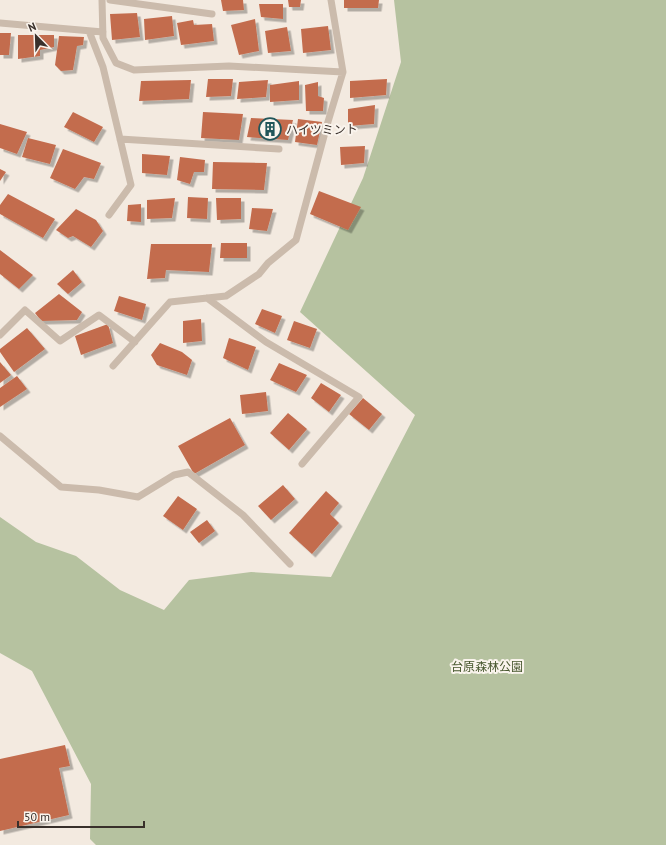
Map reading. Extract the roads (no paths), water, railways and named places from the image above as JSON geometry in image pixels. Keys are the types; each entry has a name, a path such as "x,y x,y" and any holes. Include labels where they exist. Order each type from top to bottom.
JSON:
{"lane":[{"path":"102,0 103,38 116,63 134,70 229,66 343,72"},
{"path":"110,0 212,14"},
{"path":"114,366 170,302 226,296 258,274 268,263 296,240 343,72 331,0"},
{"path":"0,23 103,32"},
{"path":"89,31 103,67 131,185 109,215"},
{"path":"120,139 279,149"},
{"path":"207,298 266,342 358,397 302,464"},
{"path":"0,335 25,310 60,341 99,315 135,342"},
{"path":"0,436 61,487 99,490 138,497 174,475 188,472 243,515 290,564"}],"place":[{"name":"ハイツミント","path":"270,129"}],"park label":[{"name":"台原森林公園","path":"487,666"}]}
